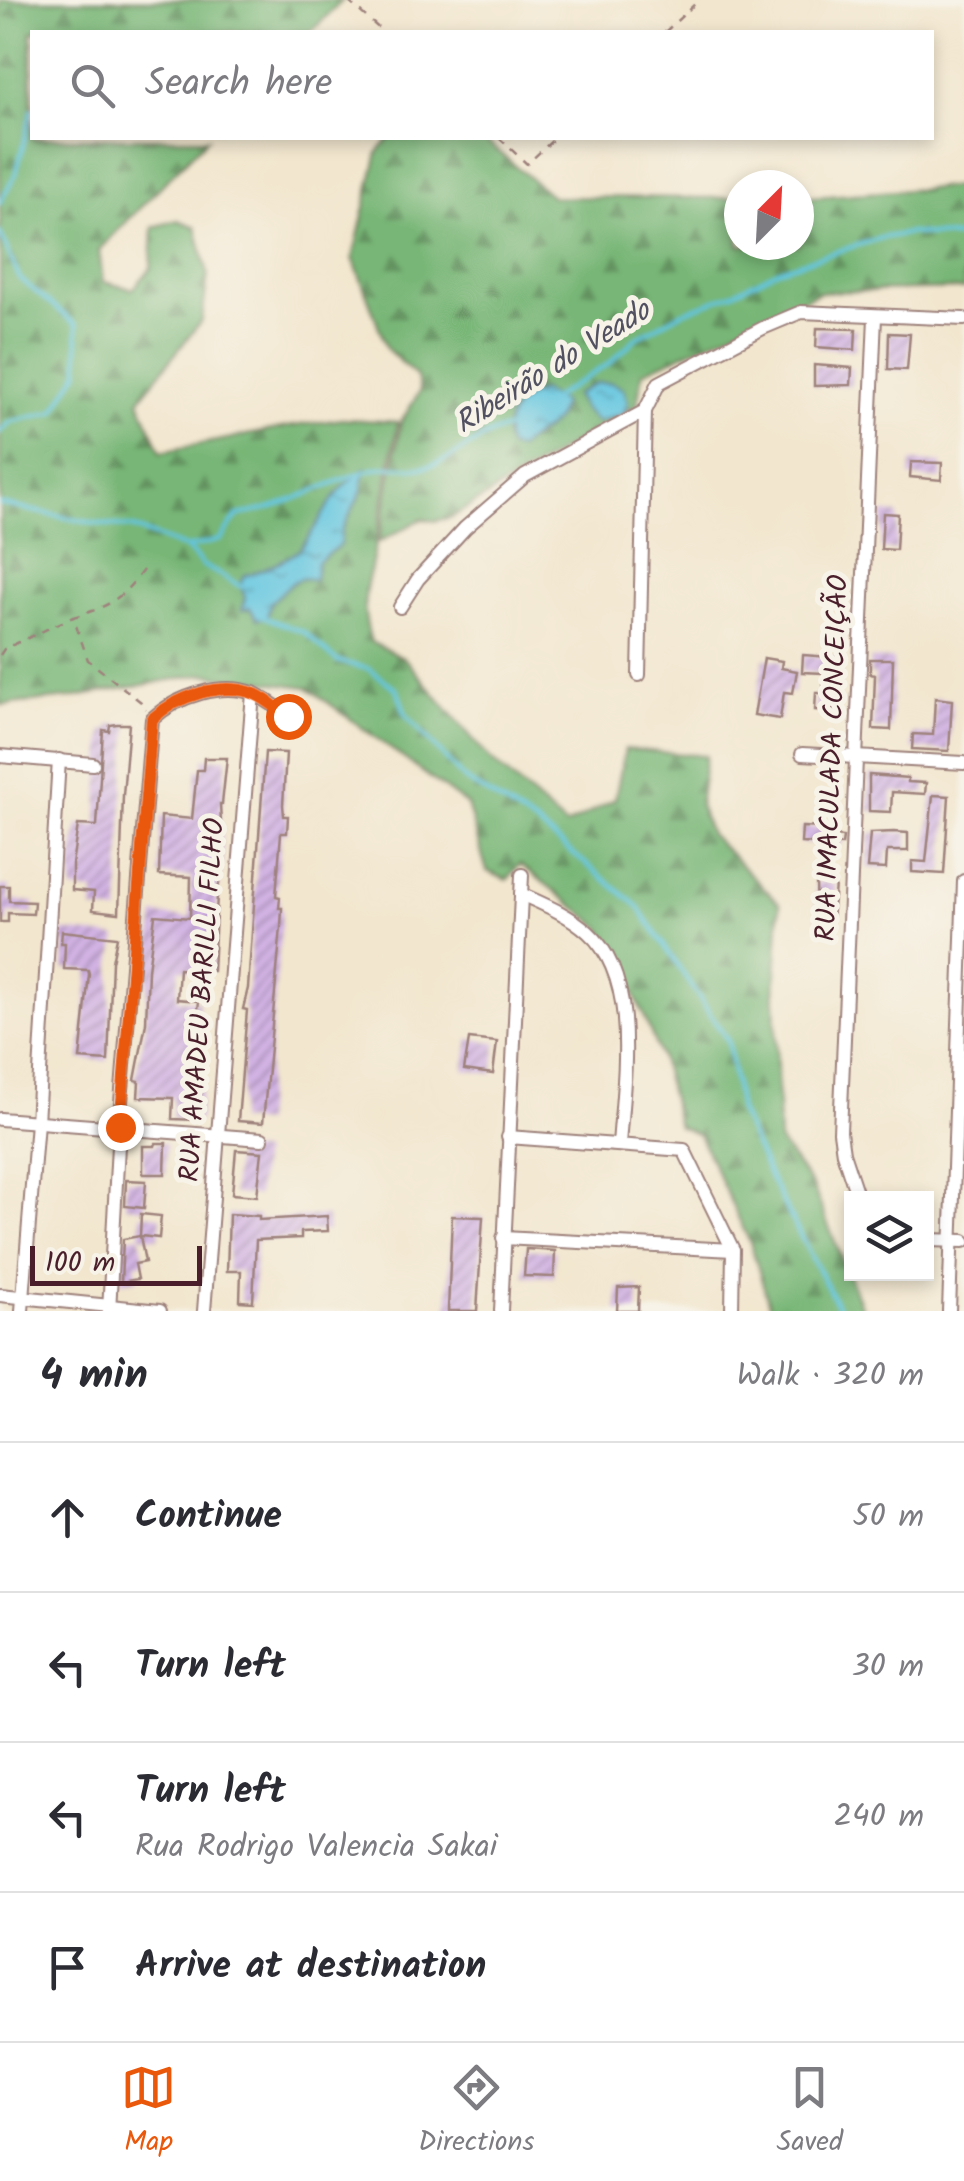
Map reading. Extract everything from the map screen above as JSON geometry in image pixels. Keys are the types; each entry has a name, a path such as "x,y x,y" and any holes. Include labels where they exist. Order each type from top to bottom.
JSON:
{"street":[{"path":"639,675 646,411 651,394 660,383 762,328 801,312 964,319"},
{"name":"RUA IMACULADA CONCEIÇÃO","path":"855,1191 842,1154 840,1132 875,316"},
{"path":"400,607 418,579 465,528 524,476 646,411"},
{"path":"109,1309 152,719 202,690 253,693 288,716"},
{"name":"RUA AMADEU BARILLI FILHO","path":"204,1311 253,693"},
{"path":"802,754 964,763"},
{"path":"0,756 92,764"},
{"path":"22,1304 59,760"},
{"path":"501,1311 522,876"},
{"path":"948,1311 958,1241 964,881"},
{"path":"522,894 565,914 592,934 614,976 626,1024 619,1146"},
{"path":"0,1119 262,1138"},
{"path":"508,1138 684,1150 733,1250 732,1311"},
{"path":"503,1238 733,1250"},
{"path":"0,1295 22,1304 160,1311"}],"path":[{"path":"667,30 700,0"},
{"path":"348,1 381,30"},
{"path":"501,140 528,164 553,140"},
{"path":"0,655 73,617 106,608 144,570"},
{"path":"73,617 88,660 141,702 152,719"}],"green space":[{"path":"0,0 343,0 313,30 30,30 30,140 206,140 99,250 103,282 133,289 151,268 153,227 178,220 196,227 208,274 202,320 139,400 161,452 342,419 398,422 366,588 365,614 371,642 405,659 490,759 566,826 615,799 625,749 706,756 699,805 710,834 780,904 775,997 779,1141 813,1187 844,1264 844,1281 851,1281 863,1311 771,1311 751,1245 699,1135 678,1126 661,1059 601,927 520,864 507,880 487,871 467,805 307,687 204,674 70,698 0,705"},
{"path":"388,140 484,140 553,197 724,198 724,260 814,260 814,197 964,186 964,289 820,292 643,372 637,405 452,517 422,519 379,542 401,422 420,391 417,377 387,349 353,258 378,152"}],"water":[{"path":"596,383 612,383 624,389 628,402 624,414 597,422 584,410 575,395"},
{"path":"542,391 562,402 557,418 519,449 509,448 506,430 512,413 525,399"},
{"path":"366,468 361,493 342,530 340,545 317,562 315,580 307,578 290,584 271,602 267,617 257,619 250,608 242,610 243,576 297,552 336,495"}],"building":[{"path":"817,328 856,329 855,350 816,347"},
{"path":"889,333 910,334 907,370 888,369"},
{"path":"814,365 852,368 851,385 814,386"},
{"path":"911,462 942,463 941,480 910,477"},
{"path":"883,513 898,514 896,550 881,549"},
{"path":"803,655 843,658 840,692 833,691 832,711 815,710 816,693 823,693 824,673 802,672"},
{"path":"764,658 782,661 781,668 797,671 793,693 784,692 780,719 754,715"},
{"path":"870,659 893,659 891,730 873,729 875,675 870,674"},
{"path":"935,698 952,700 949,751 912,749 913,734 933,735"},
{"path":"129,724 119,913 93,910 94,892 72,890 78,825 97,826 103,730 109,731 110,725"},
{"path":"265,752 286,753 283,805 284,816 288,816 287,833 281,833 276,896 280,897 282,908 281,927 263,1123 238,1121 247,1010 243,1009 248,988"},
{"path":"204,758 227,758 220,804 223,863 217,895 213,971 179,969 177,999 199,1001 196,1029 206,1030 199,1120 172,1119 173,1098 138,1097 139,1081 135,1080 146,1023 155,915 190,918 191,877 159,875 161,816 192,819 197,770 203,770"},
{"path":"869,775 926,783 925,794 892,792 891,812 869,811"},
{"path":"933,795 949,796 944,874 912,872 912,861 926,862"},
{"path":"802,827 824,828 824,835 843,837 842,845 801,843"},
{"path":"870,833 908,833 908,851 887,851 886,869 867,868"},
{"path":"816,882 835,884 832,921 817,920"},
{"path":"0,886 9,886 9,901 34,902 33,914 8,913 8,922 0,922"},
{"path":"62,931 117,937 112,962 108,1061 80,1059 89,974 88,970 64,969"},
{"path":"469,1039 497,1042 493,1074 464,1070"},
{"path":"166,1143 165,1174 143,1174 143,1146"},
{"path":"236,1150 262,1152 257,1196 232,1194"},
{"path":"126,1180 146,1181 144,1208 125,1206"},
{"path":"141,1214 161,1216 159,1238 140,1236"},
{"path":"229,1214 259,1216 259,1220 327,1216 328,1231 301,1232 301,1238 256,1240 253,1302 240,1301 241,1271 227,1271"},
{"path":"452,1216 483,1217 477,1311 448,1311"},
{"path":"140,1236 145,1262 135,1264 138,1279 121,1282 123,1239"},
{"path":"526,1249 555,1251 554,1277 524,1276"},
{"path":"639,1287 638,1311 617,1311 618,1288"}],"waterway":[{"path":"0,202 16,174 30,118"},
{"path":"0,233 20,279 77,325 79,371 54,412 10,422 0,432"},
{"name":"Ribeirão do Veado","path":"550,400 610,363 636,338 681,313 780,269 910,233 964,238"},
{"name":"Ribeirão do Veado","path":"0,504 132,528 187,548 220,540 238,515 275,506 379,468 437,464 489,435 510,428"},
{"path":"187,548 202,565 242,587"},
{"path":"261,616 304,632 337,661 369,669 397,689 406,715 464,779 539,826 638,906 728,1041 739,1111 840,1311"}],"route":[{"path":"120,1127 152,719 202,690 253,693 288,716"}]}
